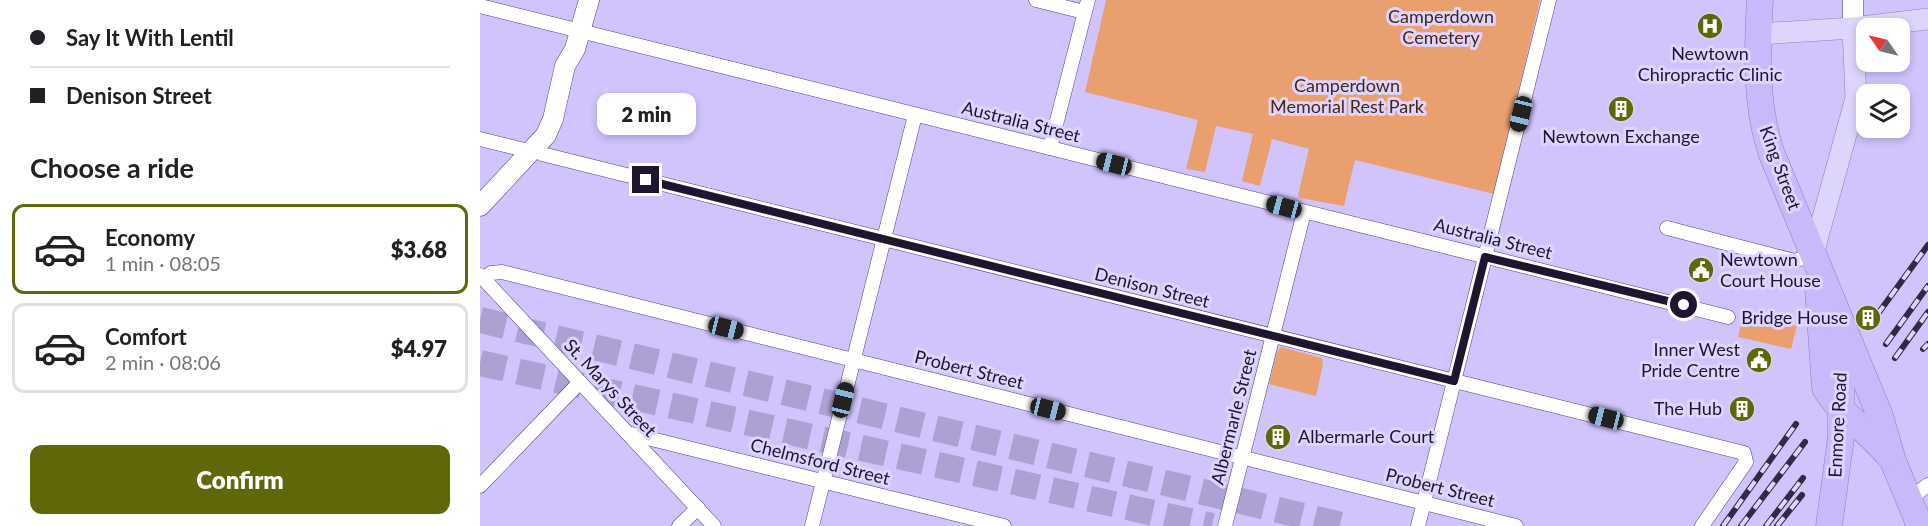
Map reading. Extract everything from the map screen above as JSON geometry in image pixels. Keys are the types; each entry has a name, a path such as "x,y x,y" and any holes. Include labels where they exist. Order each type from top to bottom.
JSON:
{"highway":[{"name":"King Street","path":"1760,0 1759,99 1762,125 1814,258 1882,420 1893,461"},
{"name":"King Street","path":"1814,258 1823,380 1828,393 1875,439 1919,492 1920,526"},
{"name":"Enmore Road","path":"1829,526 1842,408 1841,324"},
{"name":"Enmore Road","path":"1815,526 1824,425 1823,380"}],"main road":[{"path":"480,219 537,153 546,135 553,119 565,66 578,40 589,0"},
{"path":"1814,258 1856,98 1853,0"},
{"path":"1910,22 1928,19"},
{"path":"1758,34 1856,28"},
{"path":"480,206 537,153"}],"street":[{"path":"1036,0 1086,6 1050,148"},
{"path":"1418,526 1549,0"},
{"name":"Australia Street","path":"480,6 578,40 915,115 1728,316"},
{"path":"812,526 915,115"},
{"name":"Denison Street","path":"480,138 1744,453 1746,462 1702,526"},
{"name":"Albermarle Street","path":"1225,526 1304,213"},
{"path":"1667,228 1795,261 1814,258"},
{"name":"Probert Street","path":"482,277 502,272 1516,526"},
{"name":"St. Marys Street","path":"482,277 714,526"},
{"path":"480,486 580,382"},
{"name":"Chelmsford Street","path":"627,433 1004,526"},
{"path":"679,526 698,508"}],"green space":[{"name":"Camperdown Memorial Rest Park","path":"1106,0 1540,0 1494,194 1355,160 1344,206 1300,198 1298,195 1309,149 1272,139 1260,186 1242,181 1253,134 1216,126 1205,172 1186,169 1198,120 1085,92"},
{"path":"1743,314 1797,326 1791,349 1738,337"},
{"path":"1281,347 1322,358 1323,364 1316,396 1269,384 1277,352"}],"tunnel":[{"path":"480,320 1346,526"},
{"path":"480,363 1212,526"}],"railway":[{"path":"1877,315 1928,245"},
{"path":"1886,344 1928,286"},
{"path":"1895,358 1928,312"},
{"path":"1923,349 1928,344"},
{"path":"1723,526 1796,424"},
{"path":"1741,526 1805,442"},
{"path":"1766,526 1803,478"},
{"path":"1777,526 1802,495"}],"place":[{"name":"Newtown Chiropractic Clinic","path":"1710,26"},
{"name":"Newtown Exchange","path":"1621,109"},
{"name":"Newtown Court House","path":"1701,270"},
{"name":"Bridge House","path":"1868,318"},
{"name":"Inner West Pride Centre","path":"1759,360"},
{"name":"The Hub","path":"1742,409"},
{"name":"Albermarle Court","path":"1278,437"}],"route":[{"path":"646,180 1454,381 1485,257 1684,305"}],"park label":[{"name":"Camperdown Cemetery","path":"1441,27"}]}
